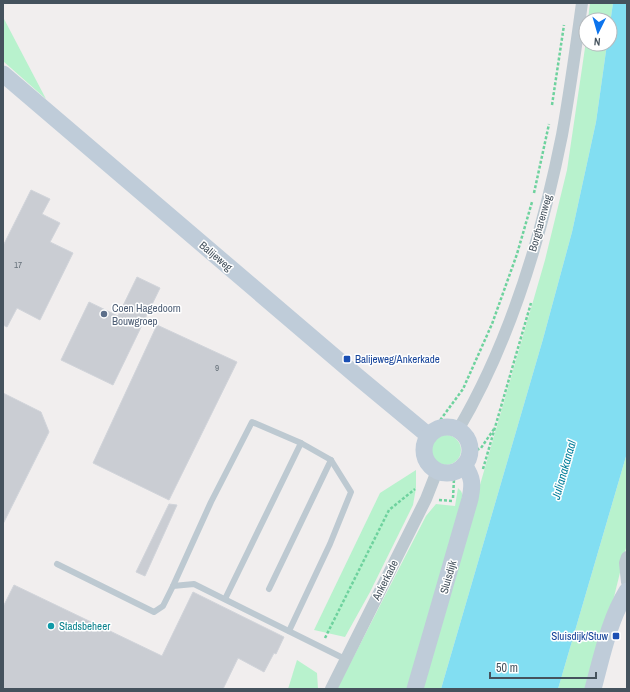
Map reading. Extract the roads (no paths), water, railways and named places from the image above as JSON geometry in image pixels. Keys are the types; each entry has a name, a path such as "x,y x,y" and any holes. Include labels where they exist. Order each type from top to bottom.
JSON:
{"street":[{"name":"Borgharenweg","path":"458,430 478,395 500,344 525,276 543,220 562,134 582,3"},
{"name":"Balijeweg","path":"3,74 363,381 433,433"},
{"path":"450,428 458,430 468,441 467,459 454,472 448,473 437,471 430,466 424,456 424,444 433,433 450,428"},
{"name":"Sluisdijk","path":"415,689 470,499 472,478 467,459"},
{"name":"Ankerkade","path":"331,689 426,499 437,471"},
{"path":"627,557 625,563 627,582"},
{"path":"592,689 613,618 627,590"}],"lane":[{"path":"57,564 154,612 163,606 211,502 252,422 302,443 331,460 351,492 330,544 289,631"},
{"path":"225,599 302,443"},
{"path":"268,589 331,460"},
{"path":"173,586 194,584 345,659"}],"water":[{"name":"Julianakanaal","path":"613,3 627,3 627,453 558,689 441,689 543,339 572,232 596,122 606,52 618,52 618,12 612,12"}],"place":[{"name":"Coen Hagedoorn Bouwgroep","path":"104,314"},
{"name":"Balijeweg/Ankerkade","path":"347,359"},
{"name":"Stadsbeheer","path":"51,626"},
{"name":"Sluisdijk/Stuw","path":"616,636"}]}
